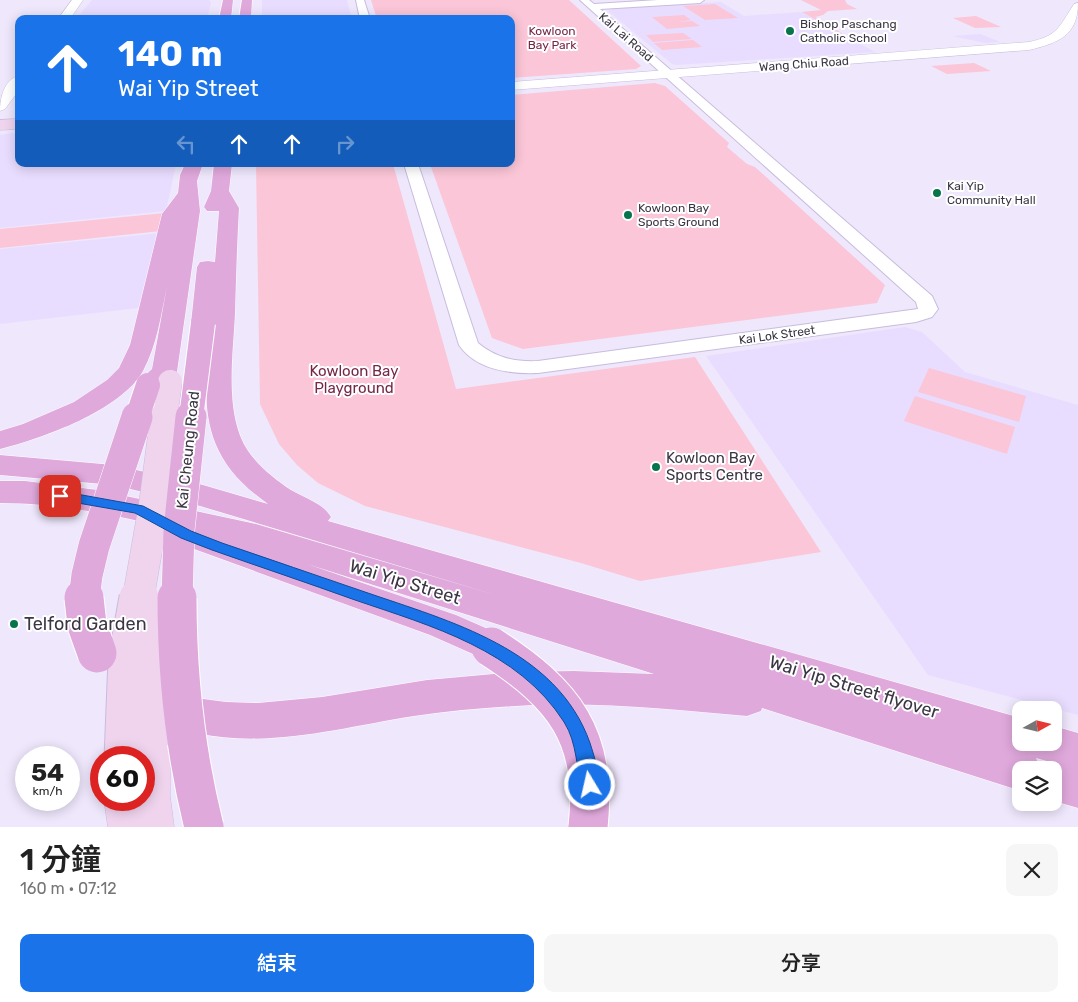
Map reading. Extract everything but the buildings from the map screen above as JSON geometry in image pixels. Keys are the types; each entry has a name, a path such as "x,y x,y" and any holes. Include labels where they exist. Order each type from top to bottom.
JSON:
{"main road":[{"path":"225,15 226,0"},
{"path":"245,15 247,0"},
{"path":"0,125 15,124"},
{"name":"Kai Cheung Road","path":"124,746 128,659 154,508 170,382 164,372 190,212 186,195 192,167"},
{"name":"Kai Cheung Road","path":"152,827 149,796 150,737 160,647 178,552 196,366 203,323 212,210 220,191 223,167"},
{"path":"220,191 229,208 220,404 223,427 232,450 247,471 268,490 330,526 378,546"},
{"path":"0,440 33,430 84,408 116,386 130,371 142,345 172,214 186,195"},
{"path":"164,372 148,385 94,546 84,594 84,616 88,634 97,653 129,687 149,700 178,712 199,716 246,720 317,715 456,694 558,687 646,690 804,704"},
{"name":"Wai Yip Street","path":"0,466 114,475 203,496 688,638"},
{"name":"Wai Yip Street","path":"0,492 60,496 138,509 256,536 804,704"},
{"path":"138,509 186,534 419,616 466,635 511,658 536,678 558,701 578,734 590,774 591,795 588,827"},
{"path":"178,552 179,646 183,721 196,799 204,827"},
{"name":"Wai Yip Street flyover","path":"688,638 1012,741"},
{"name":"Wai Yip Street flyover","path":"804,704 1012,743"},
{"name":"Wai Yip Street flyover","path":"1062,750 1078,752"},
{"path":"1062,783 1078,788"},
{"path":"128,811 130,827"}],"street":[{"path":"67,15 78,0"},
{"path":"360,0 364,15"},
{"path":"588,3 700,0"},
{"name":"Kai Lai Road","path":"588,3 669,74"},
{"name":"Wang Chiu Road","path":"515,86 1029,46 1050,42 1060,36 1078,6"},
{"name":"Kai Lok Street","path":"412,167 469,345 482,357 501,365 526,368 538,367 916,316 925,313 928,309 925,300 669,74"},
{"path":"0,84 15,82"},
{"path":"0,106 15,85"}],"shaded area":[{"path":"92,0 209,0 211,3 208,15 79,15"},
{"path":"262,0 347,0 351,15 262,15"},
{"path":"721,2 744,16 802,12 875,52 676,65 672,64 608,11 615,8"},
{"path":"980,34 1000,42 985,43 952,36"},
{"path":"15,133 15,167 175,167 166,211 0,228 0,135"},
{"path":"161,233 153,268 138,308 0,324 0,249"},
{"path":"905,327 922,332 965,372 1078,405 1078,715 1062,711 1062,701 1026,701 928,675 706,356"}],"green space":[{"name":"Kowloon Bay Park","path":"371,0 569,0 641,66 636,69 515,78 515,15 376,15"},
{"path":"801,0 845,0 847,4 857,9 828,11 823,15 815,17 832,24 831,26 847,37 802,12 821,10"},
{"path":"715,4 738,18 705,20 683,6"},
{"path":"684,15 691,20 677,22 692,21 700,26 667,29 652,17"},
{"path":"976,16 1001,27 975,28 953,18"},
{"path":"683,33 692,39 653,42 646,35"},
{"path":"693,40 702,47 662,50 654,43"},
{"path":"974,63 991,71 947,74 931,66"},
{"name":"Kowloon Bay Sports Ground","path":"655,83 665,86 729,143 727,147 747,164 755,167 885,285 877,303 523,349 492,338 431,167 515,167 515,95"},
{"name":"Kowloon Bay Playground","path":"256,167 394,167 456,389 695,357 821,552 640,581 581,563 365,506 318,483 297,465 279,444 260,404"},
{"path":"165,213 161,231 0,248 0,229"},
{"path":"929,368 1026,396 1019,422 918,392"},
{"path":"915,396 1015,427 1007,454 904,421"}],"place":[{"name":"Bishop Paschang Catholic School","path":"790,31"},
{"name":"Kai Yip Community Hall","path":"937,193"},
{"name":"Kowloon Bay Sports Ground","path":"628,215"},
{"name":"Kowloon Bay Sports Centre","path":"656,467"},
{"name":"Telford Garden","path":"14,624"}],"route":[{"path":"60,496 138,509 186,534 419,616 491,647 511,658 529,672 558,701 569,716 585,754 590,774 590,785"}]}
